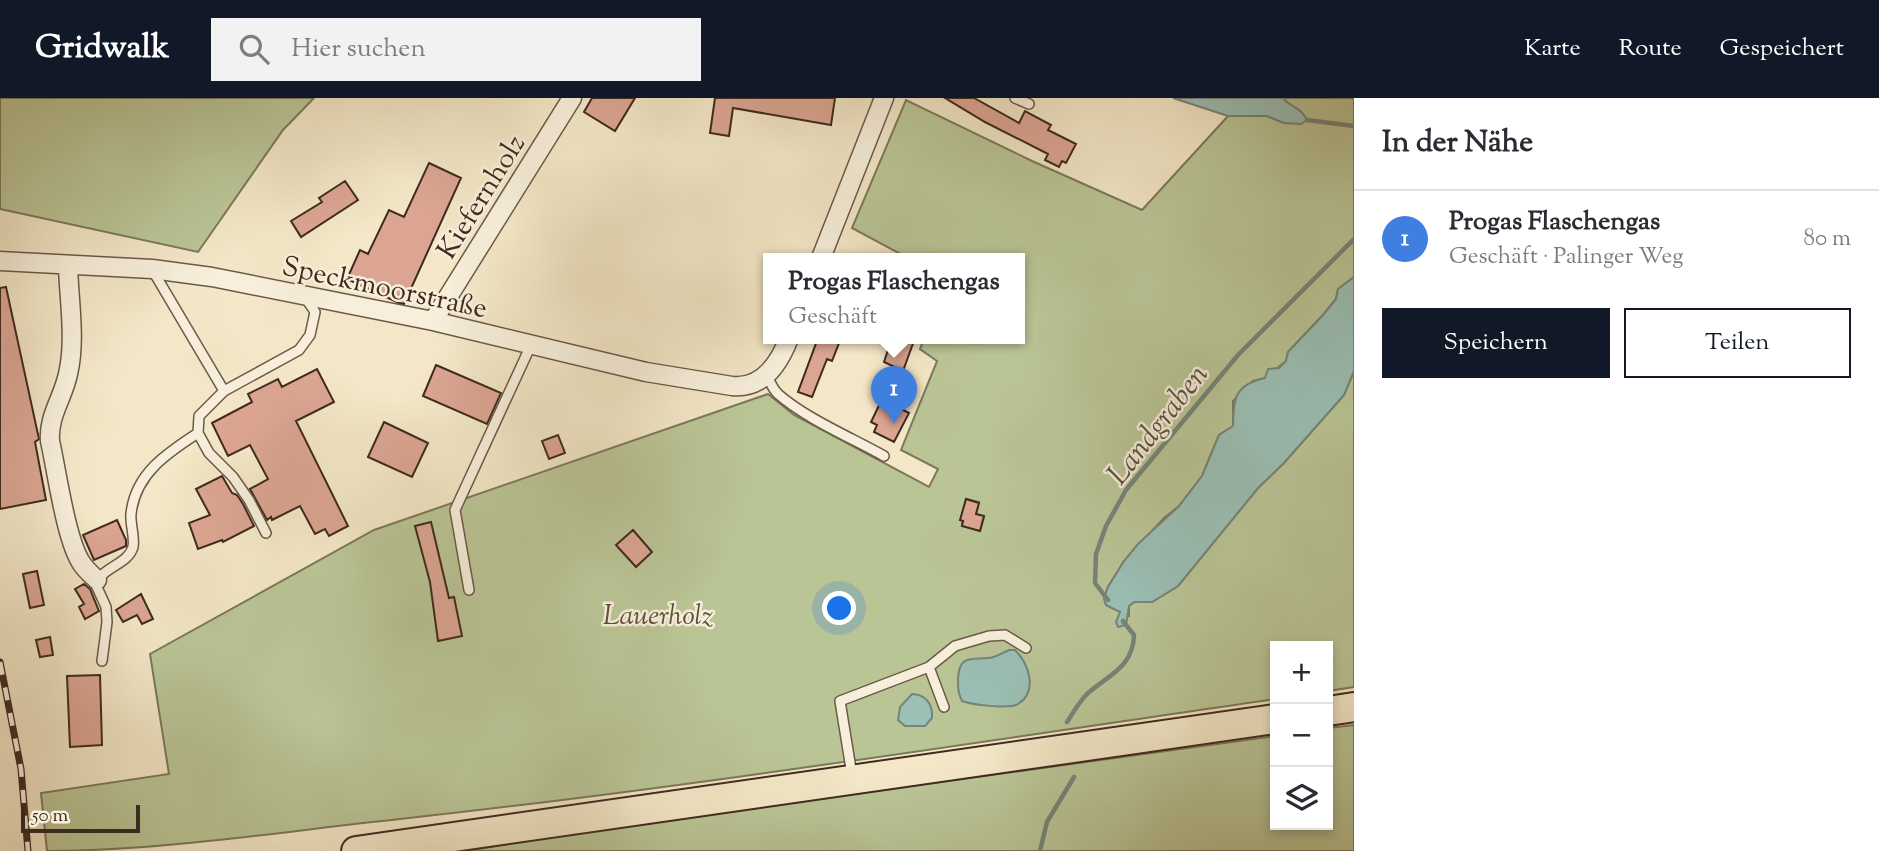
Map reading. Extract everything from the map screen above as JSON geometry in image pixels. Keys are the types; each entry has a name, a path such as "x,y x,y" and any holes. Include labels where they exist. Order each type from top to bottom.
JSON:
{"main road":[{"path":"1333,710 1354,707"},
{"path":"356,851 1270,720"}],"street":[{"name":"Kiefernholz","path":"433,321 572,98"},
{"path":"823,253 884,98"},
{"name":"Speckmoorstraße","path":"0,261 152,269 212,277 433,321 698,382 742,387 761,379"},
{"path":"68,266 71,354 68,375 49,429 50,441 68,527 77,555 82,566 97,580"},
{"path":"761,379 783,353 787,344"}],"lane":[{"path":"1015,98 1029,104"},
{"path":"152,269 224,391"},
{"path":"266,533 233,477 209,453 198,433 199,416 224,391 299,350 310,335 315,312 304,295"},
{"path":"469,590 455,510 531,345"},
{"path":"761,379 799,409 884,456"},
{"path":"102,661 107,622 106,607 96,585 97,580 127,556 132,547 131,513 143,479 156,462 198,433"},
{"path":"853,780 840,701 929,667 955,646 989,636 1005,635 1026,648"},
{"path":"929,667 944,706"}],"green space":[{"path":"0,98 314,98 283,130 198,252 0,209"},
{"name":"Lauerholz","path":"1283,98 1354,98 1354,277 1338,289 1336,299 1288,352 1286,361 1265,378 1253,381 1233,401 1233,426 1219,435 1202,476 1179,506 1164,518 1124,561 1104,598 1106,605 1129,616 1129,606 1134,602 1152,602 1178,586 1258,488 1344,395 1354,371 1354,687 1333,690 1333,641 1270,641 1270,700 619,793 224,840 134,848 47,851 41,793 169,774 150,654 374,530 768,394 794,415 929,487 938,469 901,450 937,361 920,349 922,344 1025,344 1025,253 899,253 852,228 906,100 1142,210 1228,116 1267,116 1284,123 1287,103","holes":["966,499 979,502 976,514 984,517 980,531 962,525"]},
{"path":"1354,725 1354,851 466,851 606,828 1270,737 1270,830 1333,830 1333,727"}],"water":[{"path":"1173,98 1283,98 1302,112 1307,120 1301,124 1284,123 1267,116 1228,116"},
{"path":"1354,277 1354,371 1344,395 1258,488 1178,586 1152,602 1134,602 1129,606 1126,625 1118,627 1116,622 1120,612 1106,605 1104,598 1124,561 1138,544 1179,506 1202,476 1219,435 1233,426 1235,400 1242,389 1265,378 1268,369 1279,368 1286,361 1288,352 1336,299 1338,289"},
{"path":"1015,650 1027,669 1030,685 1024,698 1018,704 1007,706 962,701 958,679 963,662 993,657"},
{"path":"912,694 925,698 930,705 932,718 925,726 905,726 898,720 900,707"}],"building":[{"path":"592,98 635,98 615,131 584,112"},
{"path":"715,98 835,98 831,125 733,108 729,136 710,133"},
{"path":"945,98 974,98 1019,123 1025,111 1051,125 1048,130 1076,144 1066,163 1062,161 1059,167 1045,160 1048,154"},
{"path":"429,163 461,178 404,304 347,279 360,250 368,254 389,210 404,217"},
{"path":"345,181 358,200 301,237 291,221 322,202 319,198"},
{"path":"6,287 39,439 35,442 46,500 0,509 0,288"},
{"path":"816,344 839,344 832,361 827,359 812,397 798,392"},
{"path":"890,344 913,344 903,371 884,362"},
{"path":"436,365 501,393 487,424 423,396"},
{"path":"317,369 334,402 296,421 348,526 329,536 325,529 315,534 300,506 267,520 250,489 268,479 250,445 228,456 212,423 252,402 248,394 278,379 282,387"},
{"path":"882,399 909,413 894,442 874,432 877,425 871,422"},
{"path":"384,422 428,443 412,477 368,457"},
{"path":"558,435 565,453 549,459 542,441"},
{"path":"222,476 232,493 237,495 243,504 254,526 223,542 222,540 198,549 189,523 210,515 196,489"},
{"path":"966,499 979,503 976,514 984,516 980,531 962,526 963,521 960,520"},
{"path":"117,520 126,546 94,560 83,535"},
{"path":"431,522 449,598 454,597 462,636 438,641 430,582 415,526"},
{"path":"633,530 652,552 636,567 616,545"},
{"path":"37,571 44,605 30,608 23,574"},
{"path":"84,584 90,589 99,611 85,619 79,607 84,604 75,589"},
{"path":"141,594 153,619 142,624 137,615 123,622 116,610"},
{"path":"50,637 53,655 40,657 36,640"},
{"path":"100,675 102,745 70,747 67,676"}],"waterway":[{"path":"1307,120 1354,126"},
{"name":"Landgraben","path":"1108,600 1095,583 1096,554 1106,526 1126,490 1238,355 1354,239"},
{"name":"Landgraben","path":"1067,722 1087,694 1118,670 1129,655 1134,635 1123,621"},
{"name":"Landgraben","path":"1040,851 1047,822 1074,777"}],"railway":[{"path":"0,662 21,769 28,851"}],"place":[{"name":"Progas Flaschengas","path":"894,424"}]}
